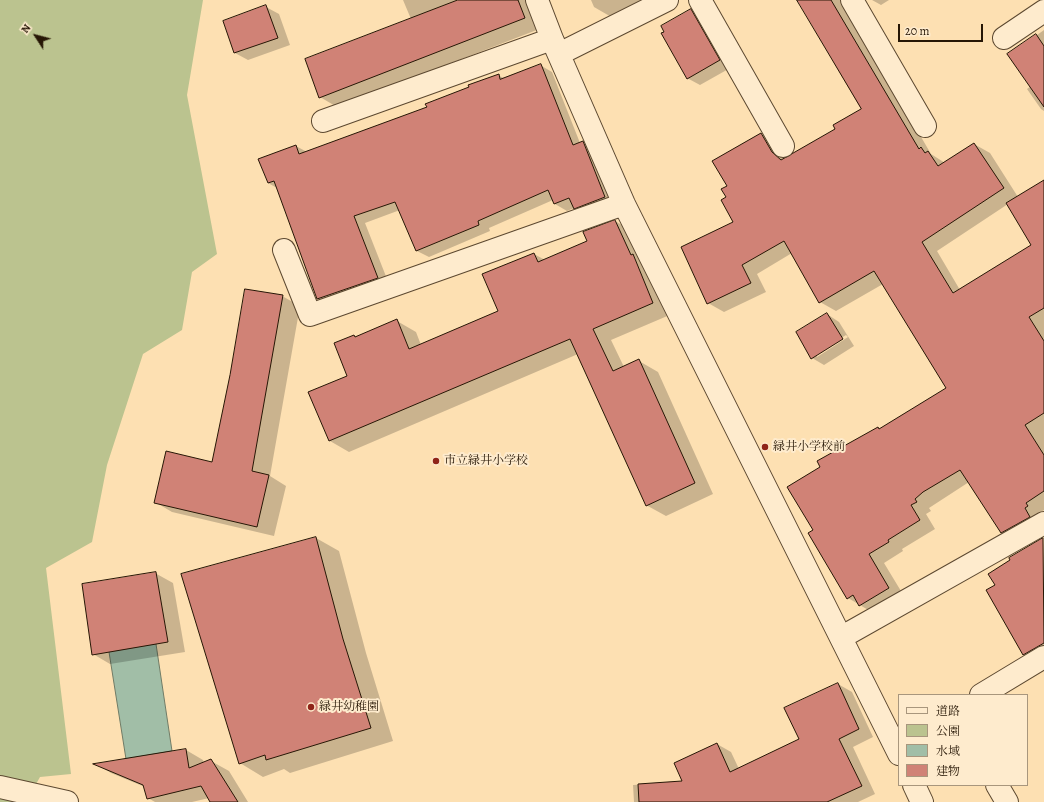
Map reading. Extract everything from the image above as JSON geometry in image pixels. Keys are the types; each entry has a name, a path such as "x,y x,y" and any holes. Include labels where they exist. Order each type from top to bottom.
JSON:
{"street":[{"path":"537,0 555,46 624,204 842,637 898,752"},
{"path":"323,121 555,46 667,0"},
{"path":"700,0 783,146"},
{"path":"852,0 925,126"},
{"path":"1004,38 1044,11"},
{"path":"284,250 310,315 624,204"},
{"path":"842,637 1044,523"},
{"path":"983,694 1044,657"},
{"path":"914,786 922,802"},
{"path":"998,786 1007,802"},
{"path":"0,787 67,802"}],"green space":[{"path":"0,0 203,0 187,95 217,254 192,272 182,330 143,354 107,465 92,542 46,568 71,774 40,777 26,802 0,802"}],"water":[{"path":"156,644 172,751 126,759 109,652"}],"building":[{"path":"458,0 518,0 525,18 319,98 305,59"},
{"path":"797,0 831,0 919,149 921,147 925,153 928,151 938,166 974,143 1004,188 922,242 953,293 1031,245 1006,203 1044,180 1044,308 1029,317 1044,341 1044,413 1025,425 1044,455 1044,491 1026,503 1028,506 1025,508 1030,517 1001,533 960,470 923,492 915,499 917,502 911,505 920,520 869,554 889,588 859,606 853,595 847,599 808,533 813,530 787,487 820,467 817,461 878,427 879,429 946,388 874,271 819,303 784,241 742,265 751,283 707,304 681,247 733,222 721,200 726,197 721,189 727,186 712,161 761,133 772,152 781,160 835,129 833,125 861,109"},
{"path":"266,5 278,38 234,53 223,21"},
{"path":"691,9 720,60 687,79 661,33 664,32 661,26"},
{"path":"1036,34 1044,46 1044,107 1007,54"},
{"path":"541,64 573,145 583,141 605,197 574,209 569,198 554,204 548,190 478,221 479,225 416,251 395,202 354,216 378,278 317,299 274,181 268,183 258,159 296,145 299,154 427,107 425,104 469,87 468,85 499,74 500,79"},
{"path":"615,220 631,255 633,254 653,303 593,329 613,371 639,359 695,483 646,506 570,339 329,441 308,392 347,376 334,343 354,335 355,337 397,319 409,349 498,311 482,274 534,253 538,262 587,241 583,232"},
{"path":"245,289 283,295 252,471 269,475 257,527 154,503 166,451 212,462 230,375"},
{"path":"827,313 843,339 811,359 796,332"},
{"path":"316,537 343,639 371,728 266,760 265,755 239,764 181,574"},
{"path":"1043,538 1044,643 1023,655 986,590 995,585 988,574 1010,560 1009,558"},
{"path":"156,572 168,642 92,655 82,584"},
{"path":"838,683 859,729 839,739 862,786 827,802 639,802 638,784 682,781 674,763 717,743 730,772 799,739 784,708"},
{"path":"186,749 189,768 211,759 238,802 210,802 201,786 147,799 143,785 93,764"}],"place":[{"name":"緑井小学校前","path":"765,447"},
{"name":"市立緑井小学校","path":"436,461"},
{"name":"緑井幼稚園","path":"311,707"}]}
